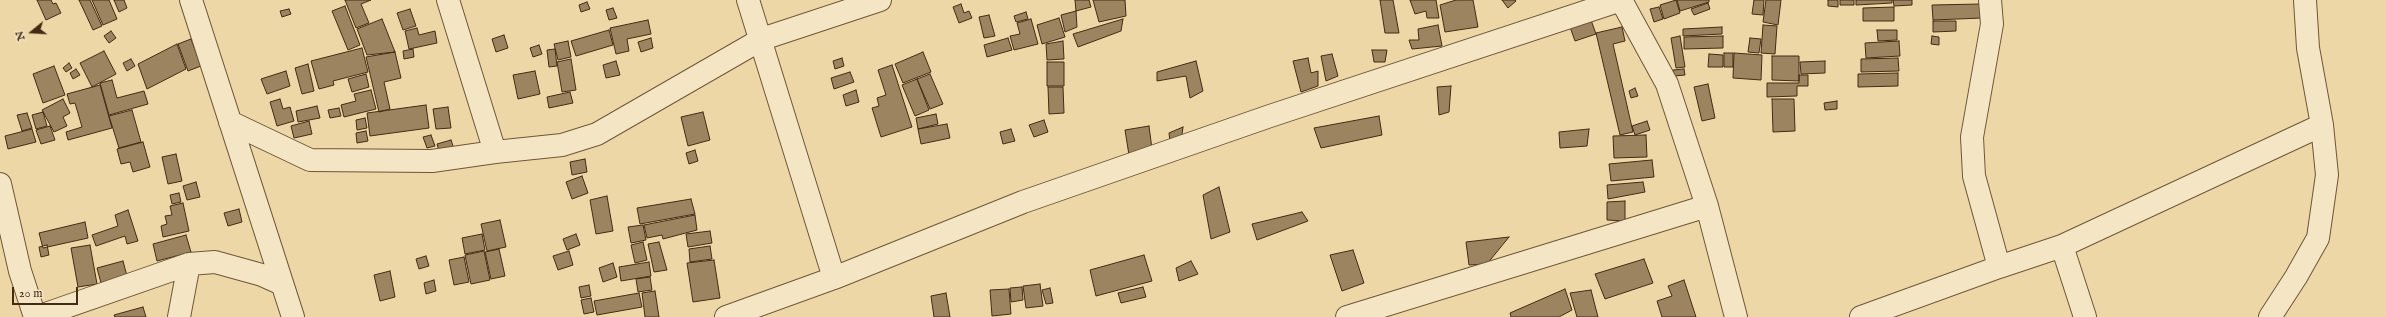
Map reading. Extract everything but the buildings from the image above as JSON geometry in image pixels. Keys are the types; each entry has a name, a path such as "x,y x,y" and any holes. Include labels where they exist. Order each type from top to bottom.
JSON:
{"street":[{"path":"191,0 293,317"},
{"path":"448,0 495,152"},
{"path":"748,0 762,39 834,278"},
{"path":"230,122 310,160 432,161 495,152 562,145 597,134 762,39 880,0"},
{"path":"726,317 834,278 1023,202 1270,116 1621,0 1667,84 1707,206 1736,317"},
{"path":"1990,0 1992,24 1972,137 1974,176 1999,266"},
{"path":"2270,317 2296,277 2318,238 2327,175 2322,125 2308,48 2305,0"},
{"path":"1861,317 1999,266 2062,246 2322,125"},
{"path":"0,184 20,271 36,317 189,264 215,262 262,275 282,284"},
{"path":"1346,317 1707,206"},
{"path":"2062,246 2085,317"},
{"path":"178,317 189,264"}]}
